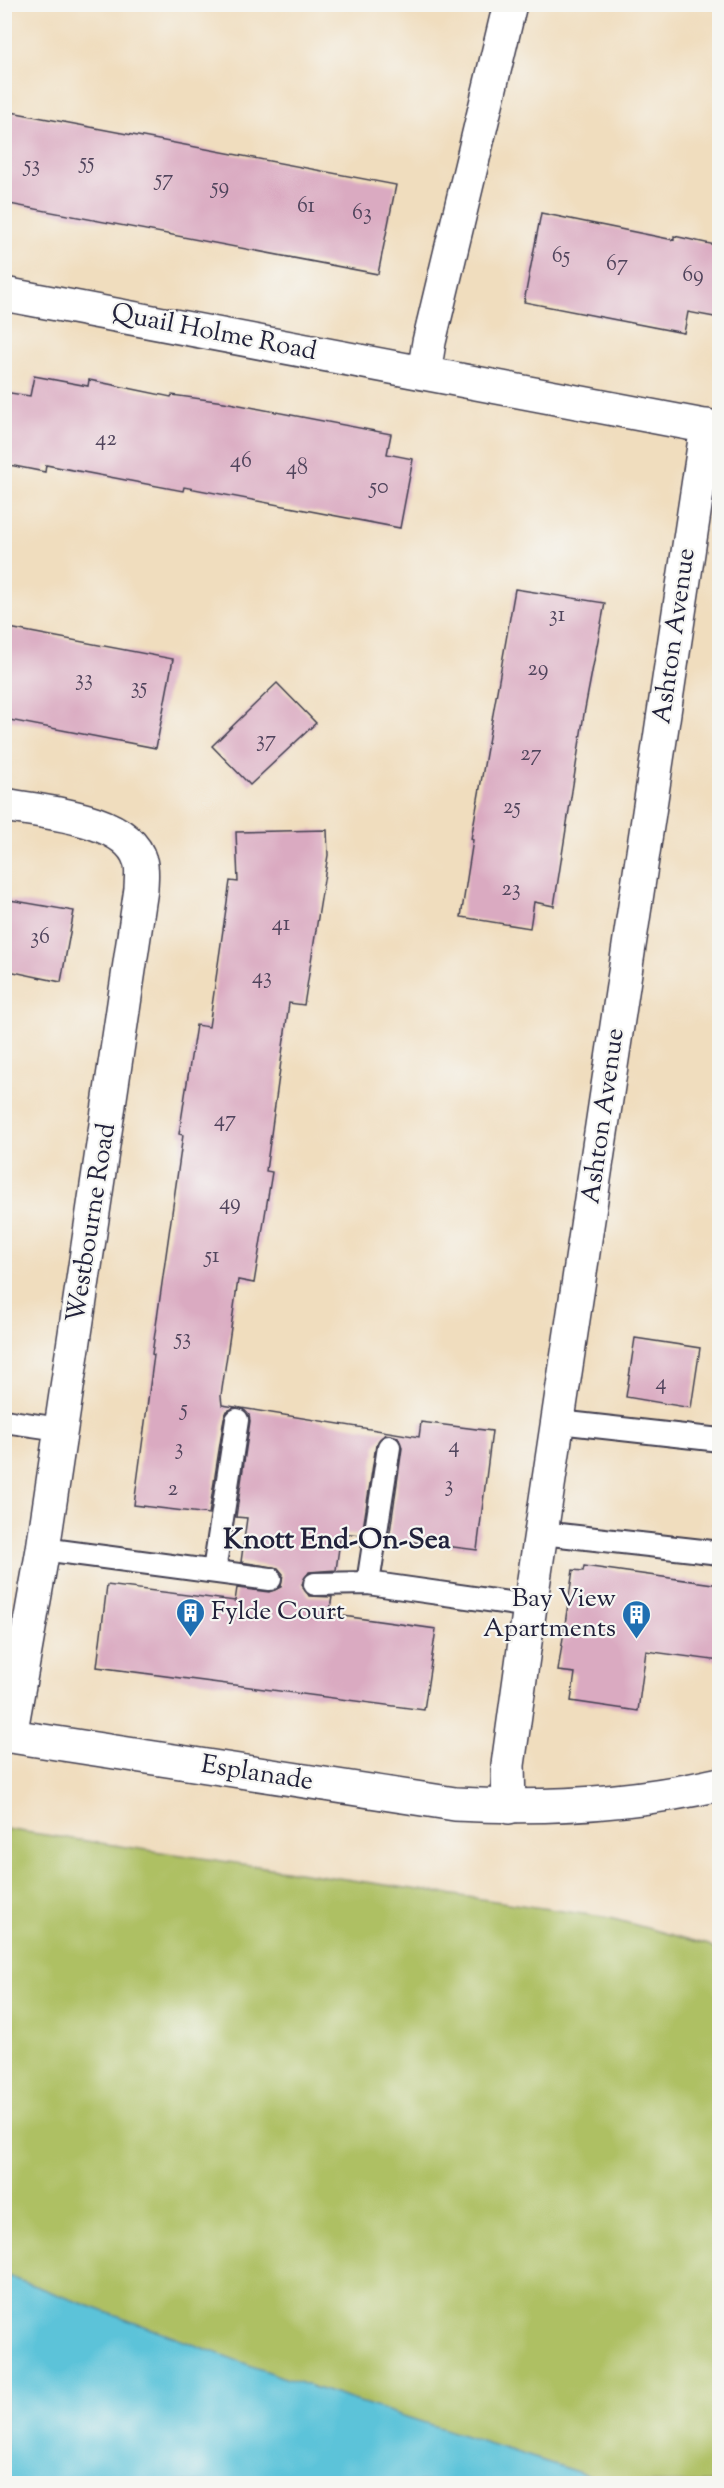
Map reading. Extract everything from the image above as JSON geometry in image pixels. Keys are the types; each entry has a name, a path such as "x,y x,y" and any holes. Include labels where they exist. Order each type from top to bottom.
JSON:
{"street":[{"path":"424,373 510,4"},
{"name":"Quail Holme Road","path":"4,294 713,428"},
{"name":"Ashton Avenue","path":"509,1807 508,1765 530,1606 713,428"},
{"name":"Westbourne Road","path":"4,805 81,819 111,829 128,842 140,861 141,889 43,1549 8,1736"},
{"name":"Esplanade","path":"8,1736 454,1804 509,1807 612,1802 720,1784"}],"lane":[{"path":"214,1571 237,1420"},
{"path":"4,1421 60,1430"},
{"path":"559,1422 720,1440"},
{"path":"368,1583 389,1447"},
{"path":"542,1533 720,1553"},
{"path":"43,1549 270,1579"},
{"path":"315,1584 368,1583 530,1606"}],"green space":[{"path":"5,1829 610,1918 709,1945 719,1955 719,2483 5,2484"}],"water":[{"path":"5,2275 282,2377 612,2483 5,2483"}],"building":[{"path":"11,112 396,185 378,274 4,203 4,145"},
{"path":"541,213 674,240 674,236 720,246 720,318 688,312 684,333 524,302"},
{"path":"34,376 88,386 89,380 171,397 172,395 224,402 391,434 387,454 413,459 400,528 184,487 183,491 46,465 45,472 4,464 4,392 30,396"},
{"path":"515,589 605,603 584,714 554,906 534,902 530,928 461,917 473,840 471,839"},
{"path":"4,627 173,659 156,748 4,719"},
{"path":"277,683 316,723 250,785 212,746"},
{"path":"327,830 328,855 304,1005 289,1003 266,1171 272,1172 254,1283 238,1280 221,1396 222,1405 236,1407 227,1411 224,1418 209,1514 134,1505 154,1355 152,1354 183,1135 179,1134 196,1025 209,1027 230,881 238,882 236,832"},
{"path":"4,899 74,911 61,982 4,970"},
{"path":"635,1338 700,1348 691,1408 626,1397"},
{"path":"241,1408 419,1437 421,1422 492,1431 477,1550 389,1539 402,1448 398,1437 385,1434 376,1445 362,1535 341,1533 336,1570 309,1572 302,1584 309,1596 332,1597 329,1614 436,1629 424,1710 97,1667 107,1585 235,1601 237,1588 269,1592 281,1587 283,1574 278,1568 241,1562 247,1518 236,1517 250,1421 249,1415"},
{"name":"Bay View Apartments","path":"584,1566 720,1585 720,1661 646,1651 638,1711 571,1701 575,1673 558,1671 573,1570 583,1571"}],"place":[{"name":"Fylde Court","path":"190,1638"},
{"name":"Bay View Apartments","path":"637,1640"}],"district":[{"name":"Knott End-On-Sea","path":"337,1541"}]}
